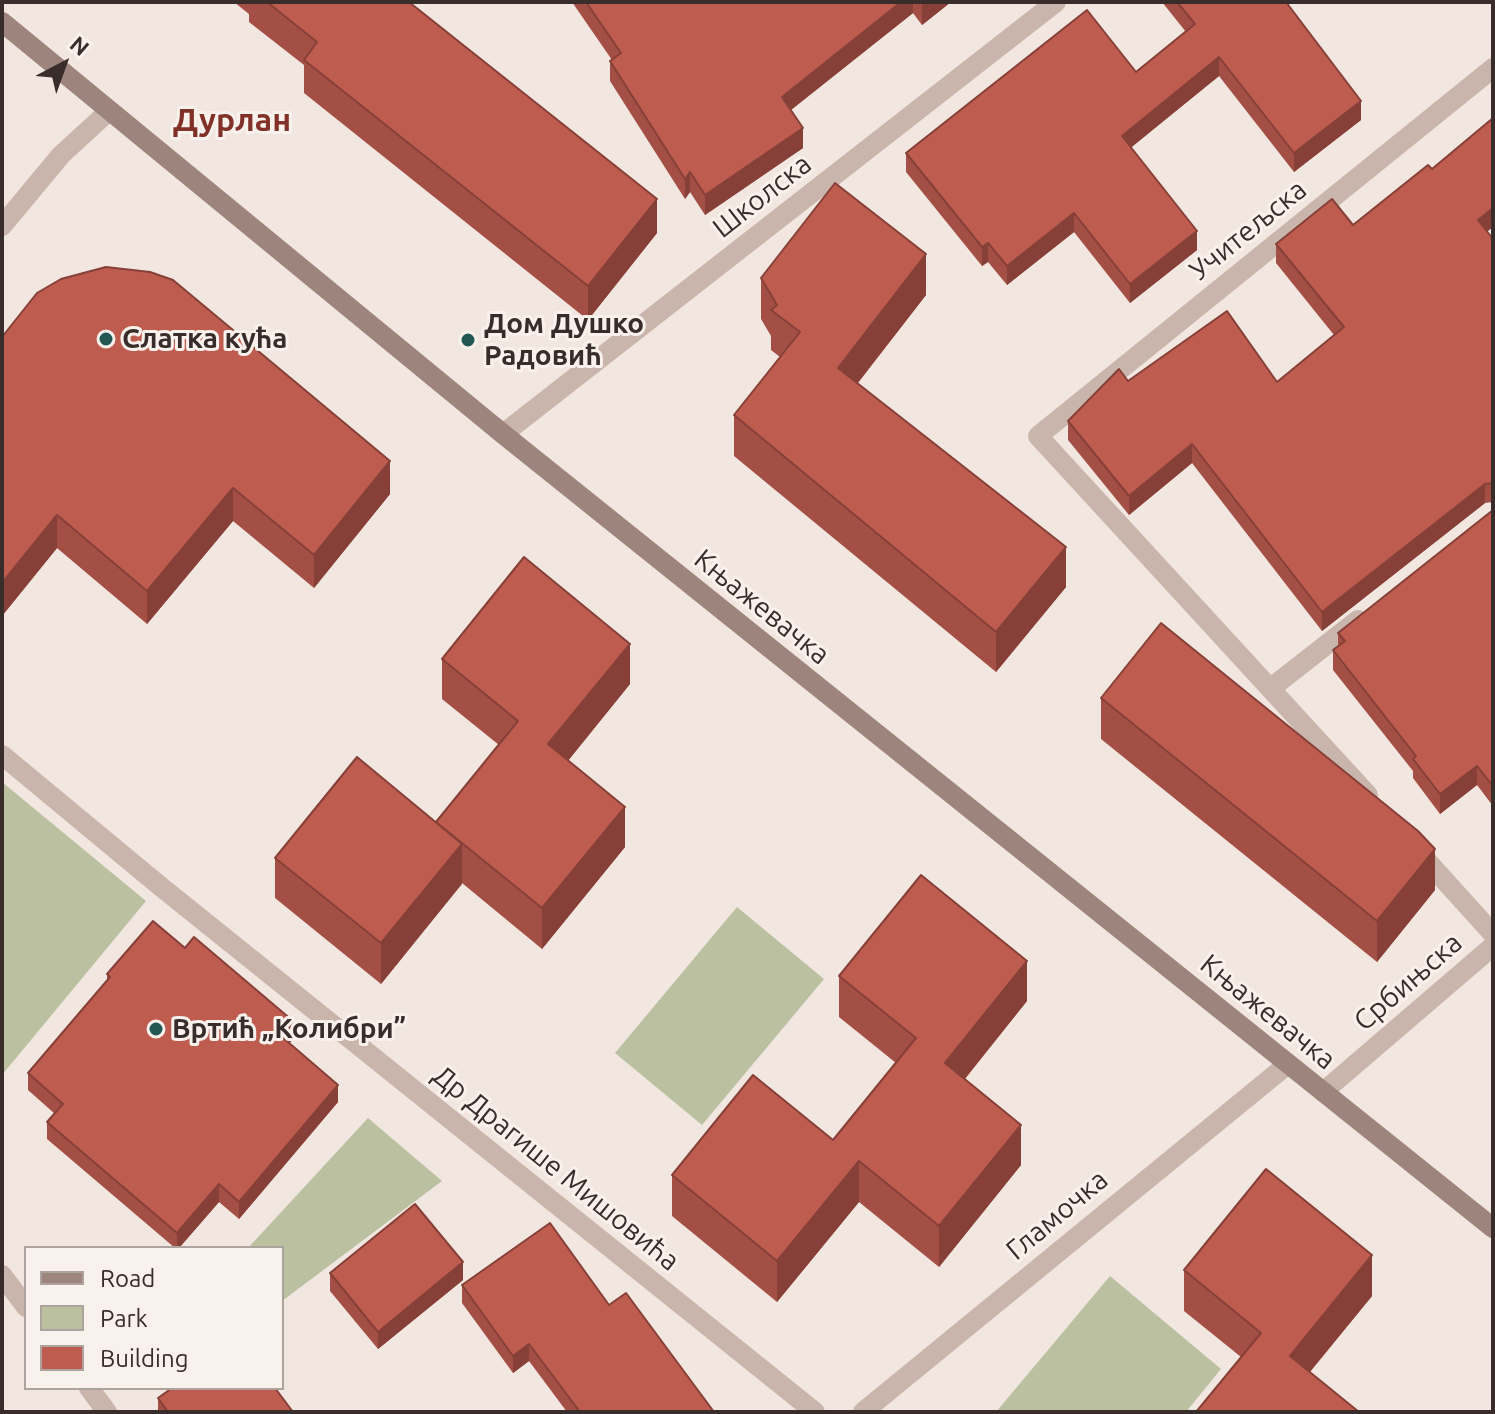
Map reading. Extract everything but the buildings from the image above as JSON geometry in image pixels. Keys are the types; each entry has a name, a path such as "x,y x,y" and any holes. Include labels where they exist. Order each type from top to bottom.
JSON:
{"main road":[{"name":"Књажевачка","path":"2,22 503,434 1493,1228"}],"street":[{"name":"Школска","path":"503,434 1056,2"},
{"name":"Учитељска","path":"1271,688 1038,436 1493,68"},
{"path":"2,226 61,155 109,111"},
{"path":"1370,611 1271,688 1377,805"},
{"name":"Др Драгише Мишовића","path":"2,755 160,886 815,1412"},
{"path":"1409,840 1493,934"},
{"name":"Србињска","path":"1323,1092 1493,946"},
{"name":"Гламочка","path":"863,1412 1288,1064"},
{"path":"2,1275 24,1304"},
{"path":"90,1390 107,1412"}],"green space":[{"path":"2,782 146,901 2,1075"},
{"path":"737,907 824,979 702,1125 615,1053"},
{"path":"368,1118 442,1181 284,1300 284,1246 250,1246"},
{"path":"1110,1276 1221,1369 1186,1412 996,1412"}],"place":[{"name":"Слатка кућа","path":"106,339"},
{"name":"Дом Душко Радовић","path":"468,340"},
{"name":"Вртић „Колибри”","path":"156,1029"}],"district":[{"name":"Дурлан","path":"232,120"}]}
